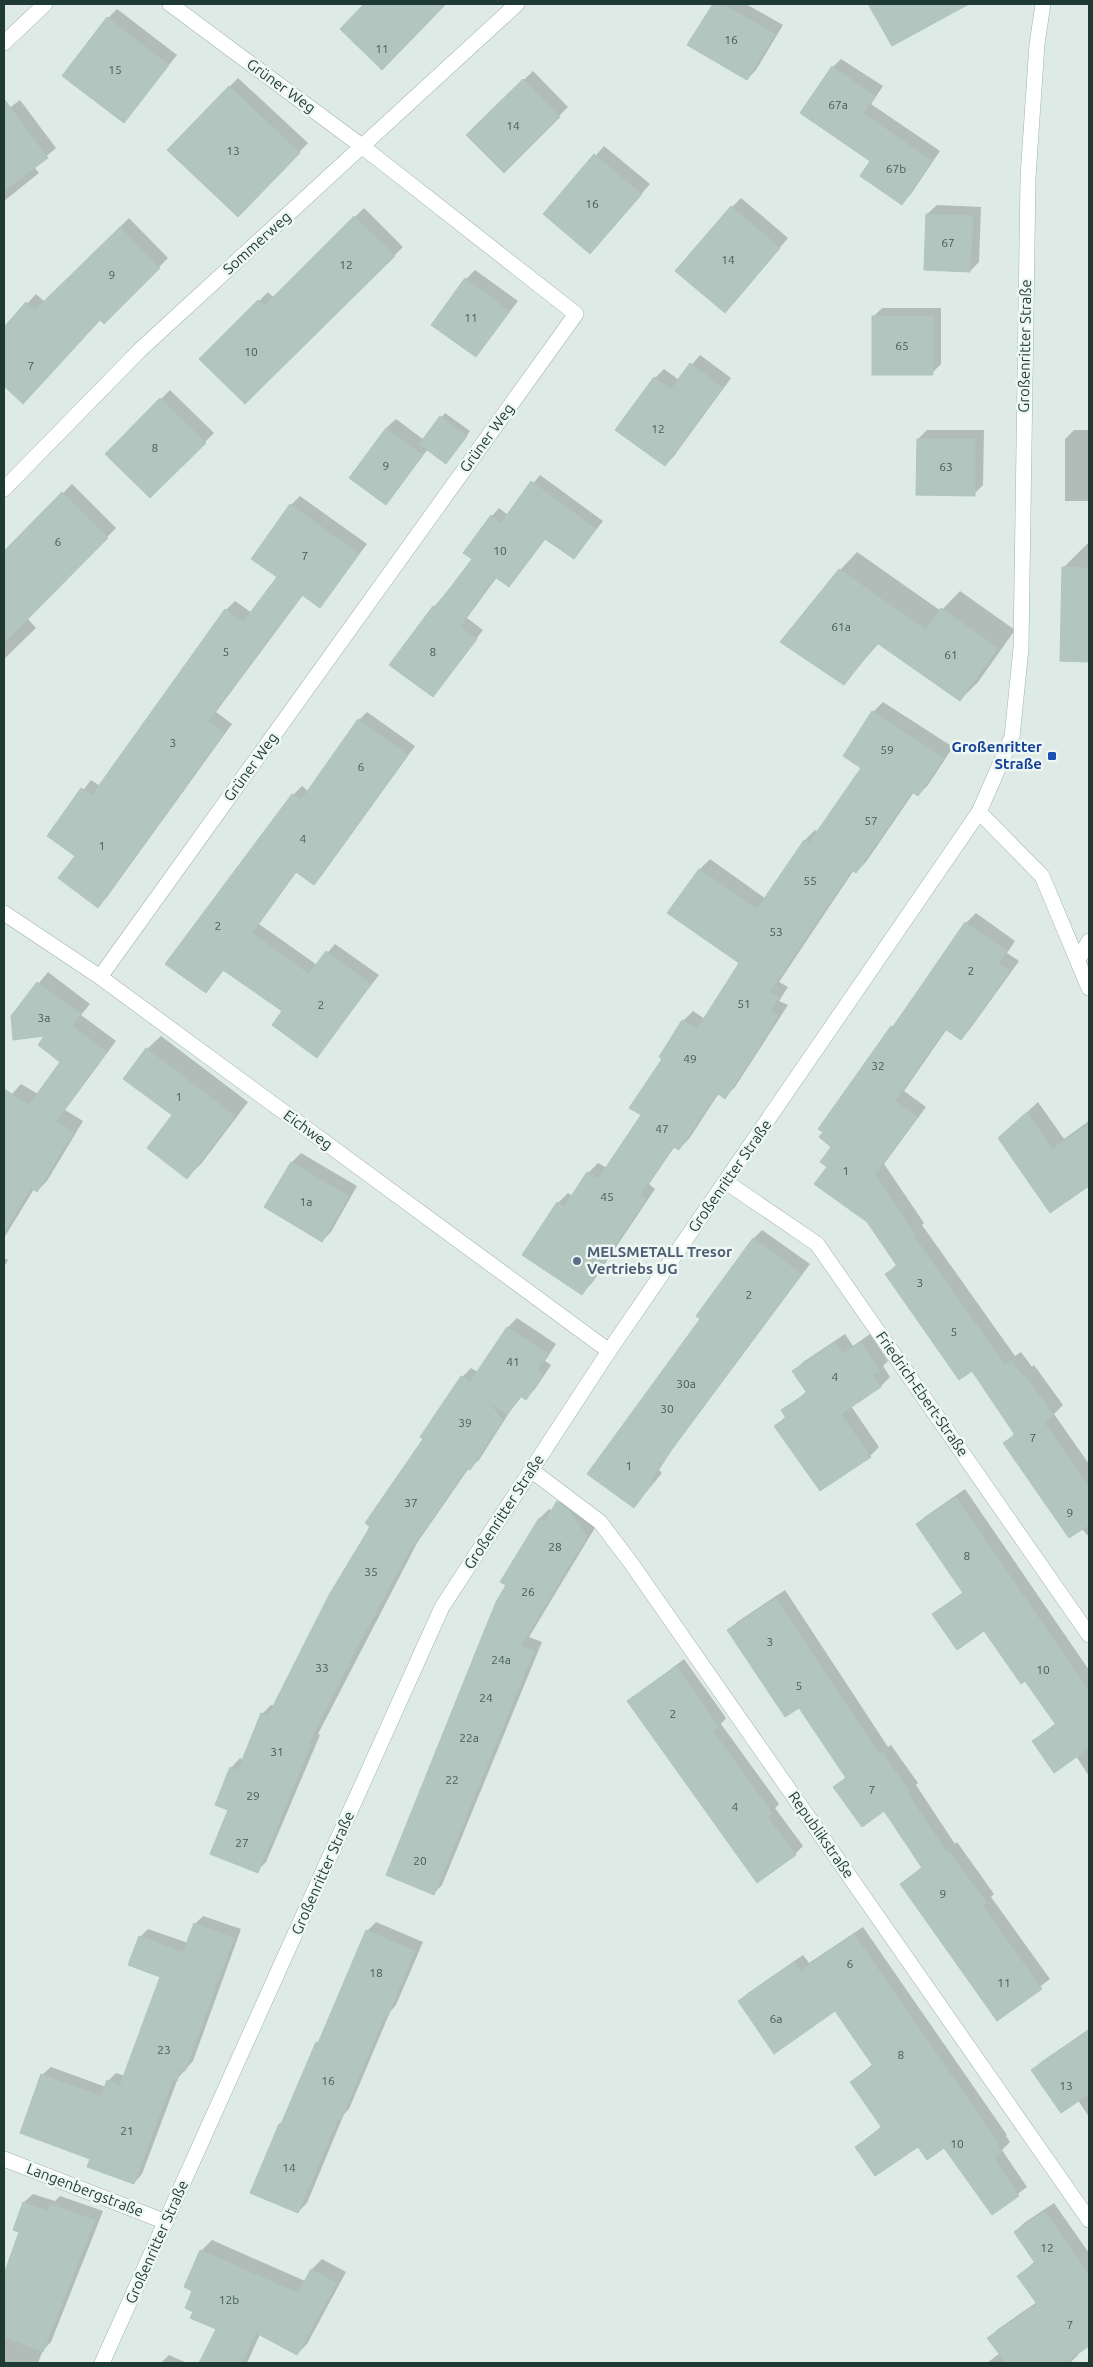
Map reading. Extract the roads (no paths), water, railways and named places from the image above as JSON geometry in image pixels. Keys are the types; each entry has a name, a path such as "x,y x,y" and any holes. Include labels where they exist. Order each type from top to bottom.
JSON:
{"street":[{"path":"4,43 45,4"},
{"name":"Grüner Weg","path":"100,977 576,314 363,147 170,4"},
{"name":"Sommerweg","path":"4,489 141,349 517,4"},
{"name":"Großenritter Straße","path":"102,2363 442,1608 609,1351 979,812 1012,737 1021,648 1028,177 1037,44 1043,4"},
{"path":"979,812 1042,876 1089,988"},
{"name":"Eichweg","path":"5,917 100,977 609,1351"},
{"path":"1078,960 1089,941"},
{"name":"Friedrich-Ebert-Straße","path":"726,1182 817,1244 1089,1635"},
{"name":"Republikstraße","path":"531,1470 600,1522 631,1563 1089,2220"},
{"name":"Langenbergstraße","path":"4,2159 166,2222"}],"place":[{"name":"Großenritter Straße","path":"1052,756"},
{"name":"MELSMETALL Tresor Vertriebs UG","path":"577,1261"}]}
